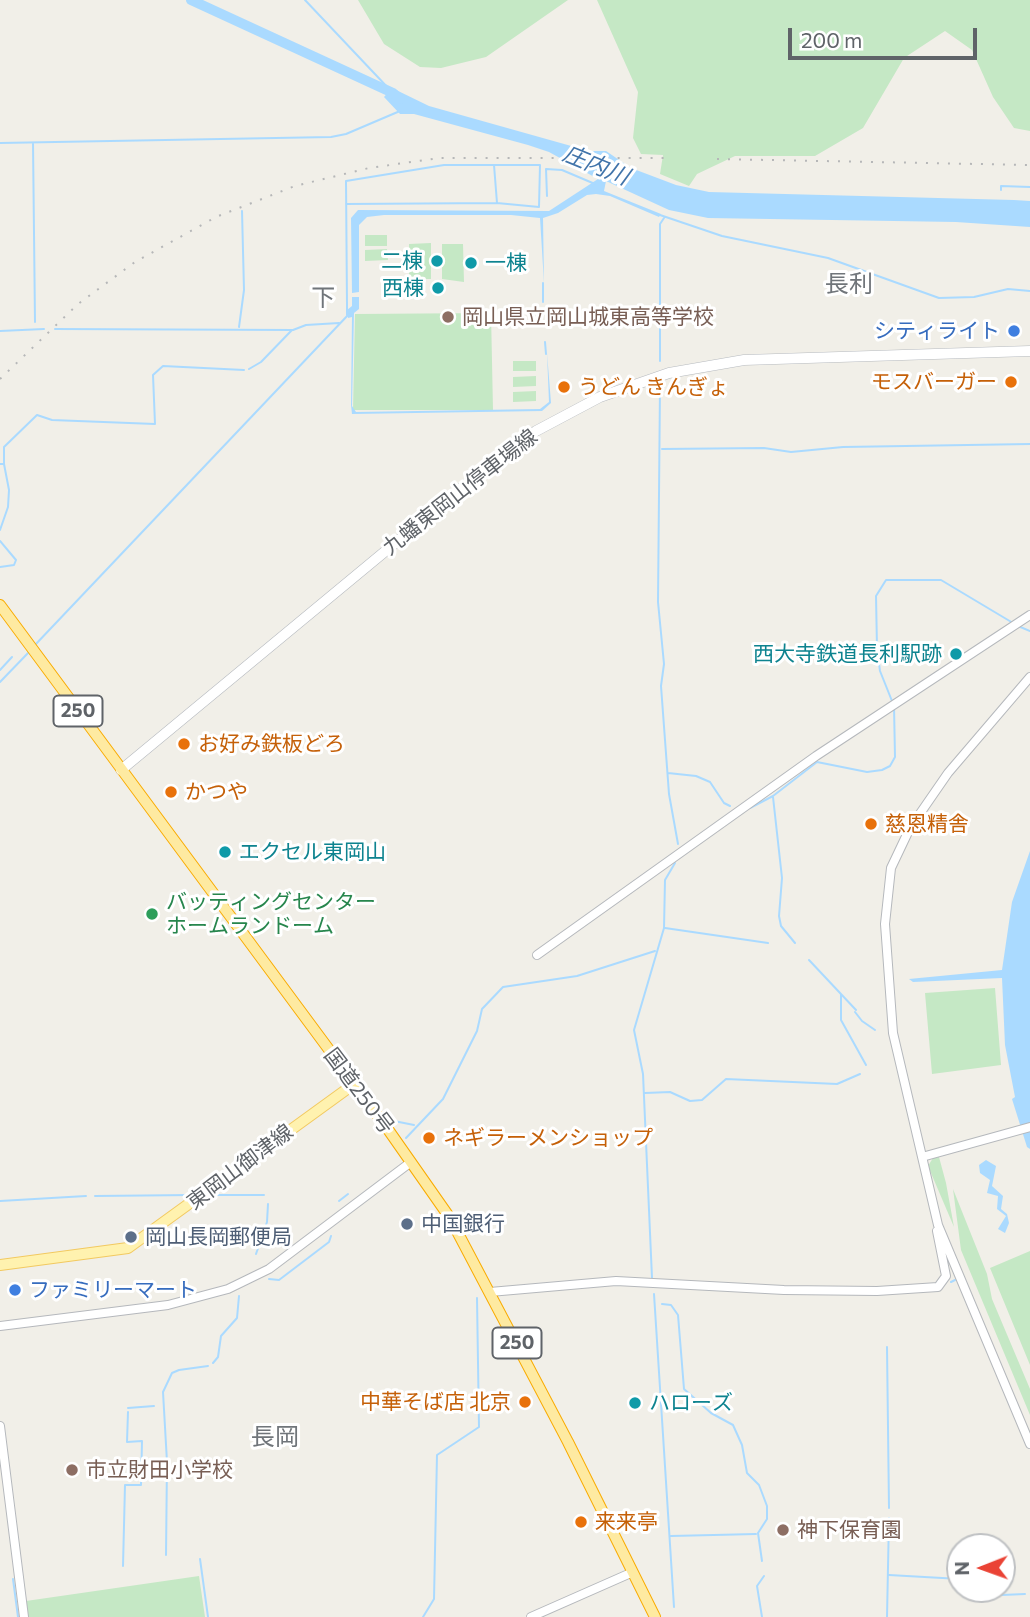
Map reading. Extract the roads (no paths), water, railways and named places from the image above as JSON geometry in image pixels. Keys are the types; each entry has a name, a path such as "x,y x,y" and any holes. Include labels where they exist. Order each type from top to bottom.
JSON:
{"highway":[{"name":"国道250号","path":"0,605 450,1217 491,1292 654,1617"}],"main road":[{"name":"九蟠東岡山停車場線","path":"121,770 494,462 536,431 600,397 669,373 731,361 1030,351"},
{"name":"東岡山御津線","path":"0,1265 128,1248 354,1084"}],"street":[{"path":"537,955 892,703 1030,615"},
{"path":"1030,677 989,723 919,811 891,868 885,924 890,1011 938,1225 1030,1444"},
{"path":"922,1157 1030,1127"},
{"path":"0,1326 169,1305 228,1289 269,1269 411,1162"},
{"path":"491,1292 616,1281 784,1290 877,1291 937,1287 946,1276 937,1235 938,1225"},
{"path":"0,1426 24,1617"},
{"path":"531,1617 633,1572"}],"water":[{"path":"392,88 429,106 589,151 606,151 631,168 676,185 709,192 1030,201 1030,227 956,222 708,218 669,210 606,181 604,191 661,214 659,217 610,196 596,194 587,195 558,213 543,218 544,283 540,218 511,215 384,215 367,217 359,225 359,292 352,293 351,218 358,210 549,211 598,179 549,152 528,145 414,114 400,114 384,97"},
{"path":"352,297 359,297 359,309 354,313 352,406 356,412 540,409 549,402 547,353 551,403 542,411 352,414 351,405 352,317 348,318 347,310 352,306"},
{"path":"1030,851 1030,1149 1027,1147 1012,1099 1015,1097 1005,1045 1002,978 913,982 909,979 1002,970 1012,902"},
{"path":"986,1160 996,1166 992,1186 1003,1196 1001,1209 1007,1214 1009,1223 1005,1233 998,1229 1006,1216 997,1209 998,1196 987,1193 990,1180 980,1173 979,1165"}],"waterway":[{"name":"庄内川","path":"191,0 393,93 400,99"},
{"path":"305,0 391,91"},
{"path":"0,143 331,137 346,134 400,111"},
{"path":"33,143 35,322"},
{"path":"346,204 497,203 539,207 540,165 444,165 346,181 347,305 347,315"},
{"path":"494,165 497,203"},
{"path":"547,196 546,169 562,170 595,184"},
{"path":"1001,190 1001,186 1030,187"},
{"path":"239,327 244,290 242,211"},
{"path":"660,215 722,236 828,258 939,298 974,297 1008,289 1030,291"},
{"path":"660,361 660,224 664,218"},
{"path":"543,283 543,302"},
{"path":"35,645 349,314"},
{"path":"55,329 293,330 306,325 339,323"},
{"path":"0,331 44,329"},
{"path":"249,369 261,362 292,330"},
{"path":"545,342 546,354"},
{"path":"0,464 4,464 4,447 37,415 52,420 155,424 153,375 163,366 244,370"},
{"path":"660,387 658,602 664,664 661,686 669,794 678,844"},
{"path":"662,449 764,448 791,452 843,447 1030,444"},
{"path":"0,530 8,507 9,490 4,464"},
{"path":"0,541 16,560 14,565 0,567"},
{"path":"892,701 880,671 877,648 876,596 886,580 941,580 1013,623"},
{"path":"1018,626 1030,631"},
{"path":"0,682 29,652"},
{"path":"0,670 12,657"},
{"path":"750,808 773,796 817,762 867,772 890,766 895,757 894,706"},
{"path":"668,773 696,776 710,782 724,803 730,806"},
{"path":"773,797 782,878 779,916 781,926 795,943"},
{"path":"652,1278 643,1074 634,1030 664,928 665,880 675,863"},
{"path":"665,928 768,943"},
{"path":"406,1138 443,1099 477,1031 482,1009 503,987 577,976 655,951"},
{"path":"809,960 856,1010"},
{"path":"841,994 841,1020 866,1065"},
{"path":"855,1012 875,1030"},
{"path":"645,1093 670,1092 690,1101 702,1100 726,1079 837,1084 860,1074"},
{"path":"394,1121 414,1125"},
{"path":"339,1201 348,1194"},
{"path":"95,1196 192,1195"},
{"path":"208,1195 264,1195"},
{"path":"0,1201 86,1196"},
{"path":"256,1254 267,1222 268,1204"},
{"path":"269,1279 279,1280 329,1242 331,1236"},
{"path":"951,1282 955,1280"},
{"path":"654,1294 674,1607"},
{"path":"213,1363 218,1357 221,1336 237,1318 239,1296"},
{"path":"423,1617 434,1599 437,1455 479,1427 477,1298"},
{"path":"662,1304 671,1305 678,1315 684,1389 711,1413 733,1425 742,1445 747,1473 759,1485 767,1506 767,1519 758,1533 762,1561"},
{"path":"887,1347 889,1508"},
{"path":"166,1555 167,1462 163,1392 172,1373 208,1366"},
{"path":"128,1408 154,1406"},
{"path":"123,1566 125,1485 141,1485 142,1441 127,1442 128,1412"},
{"path":"887,1617 889,1518"},
{"path":"671,1536 756,1534"},
{"path":"200,1559 208,1617"},
{"path":"889,1575 946,1578"},
{"path":"762,1617 757,1586 764,1576"},
{"path":"13,1579 18,1617"},
{"path":"1016,1594 1025,1594"}],"railway":[{"path":"0,379 78,304 135,262 216,217 295,186 369,168 439,158 665,158"},
{"path":"717,159 1030,165"}],"place":[{"name":"二棟","path":"437,261"},
{"name":"一棟","path":"471,263"},
{"name":"西棟","path":"438,288"},
{"name":"岡山県立岡山城東高等学校","path":"448,317"},
{"name":"シティライト","path":"1014,331"},
{"name":"モスバーガー","path":"1011,382"},
{"name":"うどん きんぎょ","path":"564,387"},
{"name":"西大寺鉄道長利駅跡","path":"956,654"},
{"name":"お好み鉄板どろ","path":"184,744"},
{"name":"かつや","path":"171,792"},
{"name":"慈恩精舎","path":"871,824"},
{"name":"エクセル東岡山","path":"225,852"},
{"name":"バッティングセンター ホームランドーム","path":"152,914"},
{"name":"ネギラーメンショップ","path":"429,1138"},
{"name":"中国銀行","path":"407,1224"},
{"name":"岡山長岡郵便局","path":"131,1237"},
{"name":"ファミリーマート","path":"15,1290"},
{"name":"中華そば店 北京","path":"525,1402"},
{"name":"ハローズ","path":"635,1403"},
{"name":"市立財田小学校","path":"72,1470"},
{"name":"来来亭","path":"581,1522"},
{"name":"神下保育園","path":"783,1530"}],"district":[{"name":"長利","path":"849,284"},
{"name":"下","path":"323,298"},
{"name":"長岡","path":"275,1437"}]}
